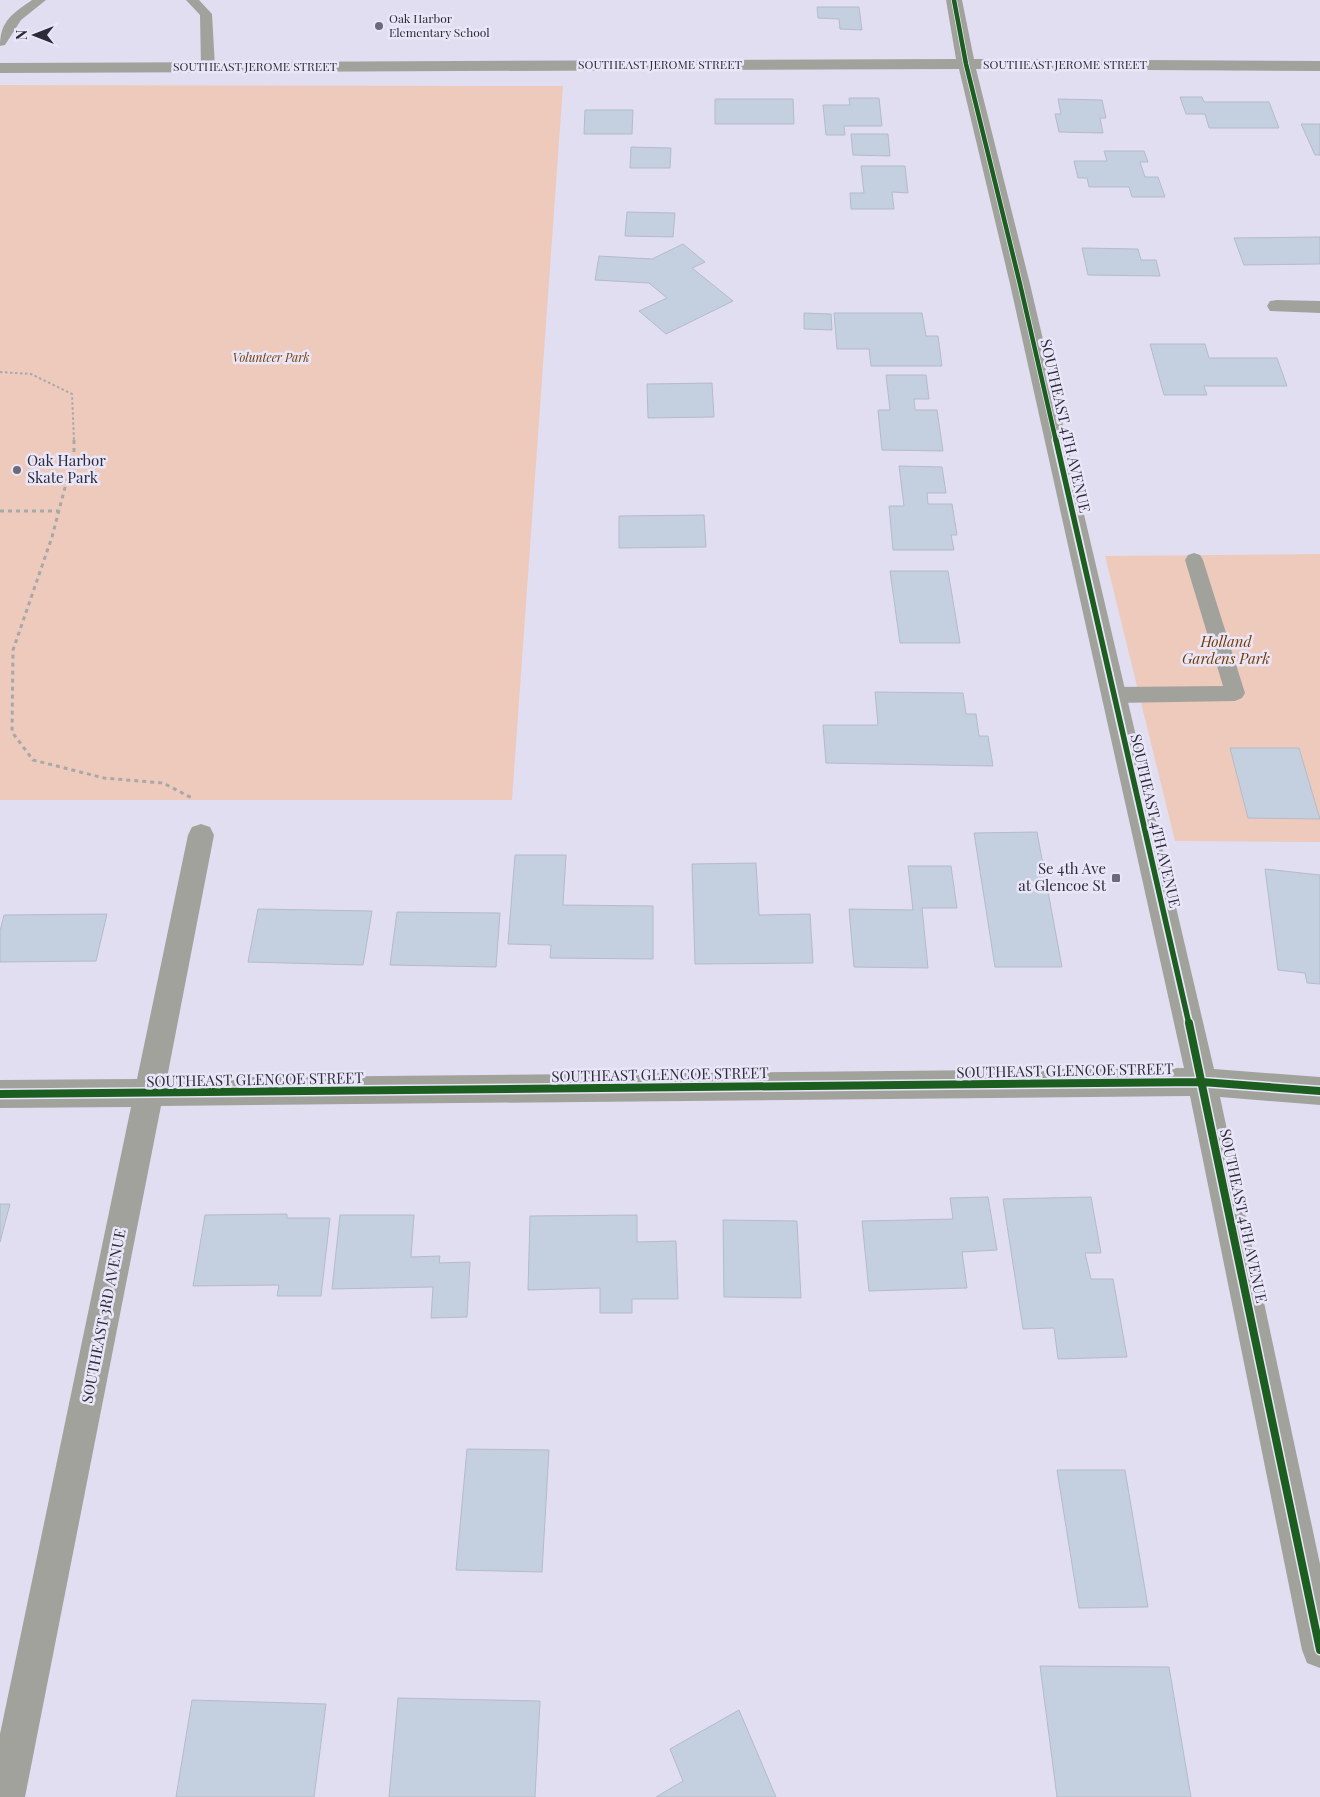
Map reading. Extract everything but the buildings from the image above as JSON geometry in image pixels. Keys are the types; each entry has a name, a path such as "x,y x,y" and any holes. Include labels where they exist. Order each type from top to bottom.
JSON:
{"street":[{"name":"SOUTHEAST 4TH AVENUE","path":"954,0 966,64 1020,284 1202,1082 1320,1650"},
{"name":"SOUTHEAST JEROME STREET","path":"0,68 966,64 1320,66"},
{"path":"1277,306 1320,306"},
{"name":"SOUTHEAST 3RD AVENUE","path":"6,1797 201,835"},
{"name":"SOUTHEAST GLENCOE STREET","path":"0,1094 1202,1082 1320,1091"}],"lane":[{"path":"0,42 16,18 40,0"},
{"path":"192,0 206,14 208,67"},
{"path":"1114,695 1235,693 1194,560"}],"path":[{"path":"0,372 32,374 72,394 74,453 59,511 13,650 12,732 33,760 104,778 163,783 196,800 201,835"},
{"path":"0,510 59,511"}],"green space":[{"name":"Volunteer Park","path":"0,85 563,86 512,800 0,800"},
{"name":"Holland Gardens Park","path":"1320,554 1320,842 1175,841 1105,556"}],"cycle path":[{"path":"954,0 966,64 1020,284 1202,1082 1320,1650"},
{"path":"0,1094 1202,1082 1320,1091"}],"place":[{"name":"Oak Harbor Elementary School","path":"379,26"},
{"name":"Oak Harbor Skate Park","path":"17,470"},
{"name":"Se 4th Ave at Glencoe St","path":"1116,878"}]}
